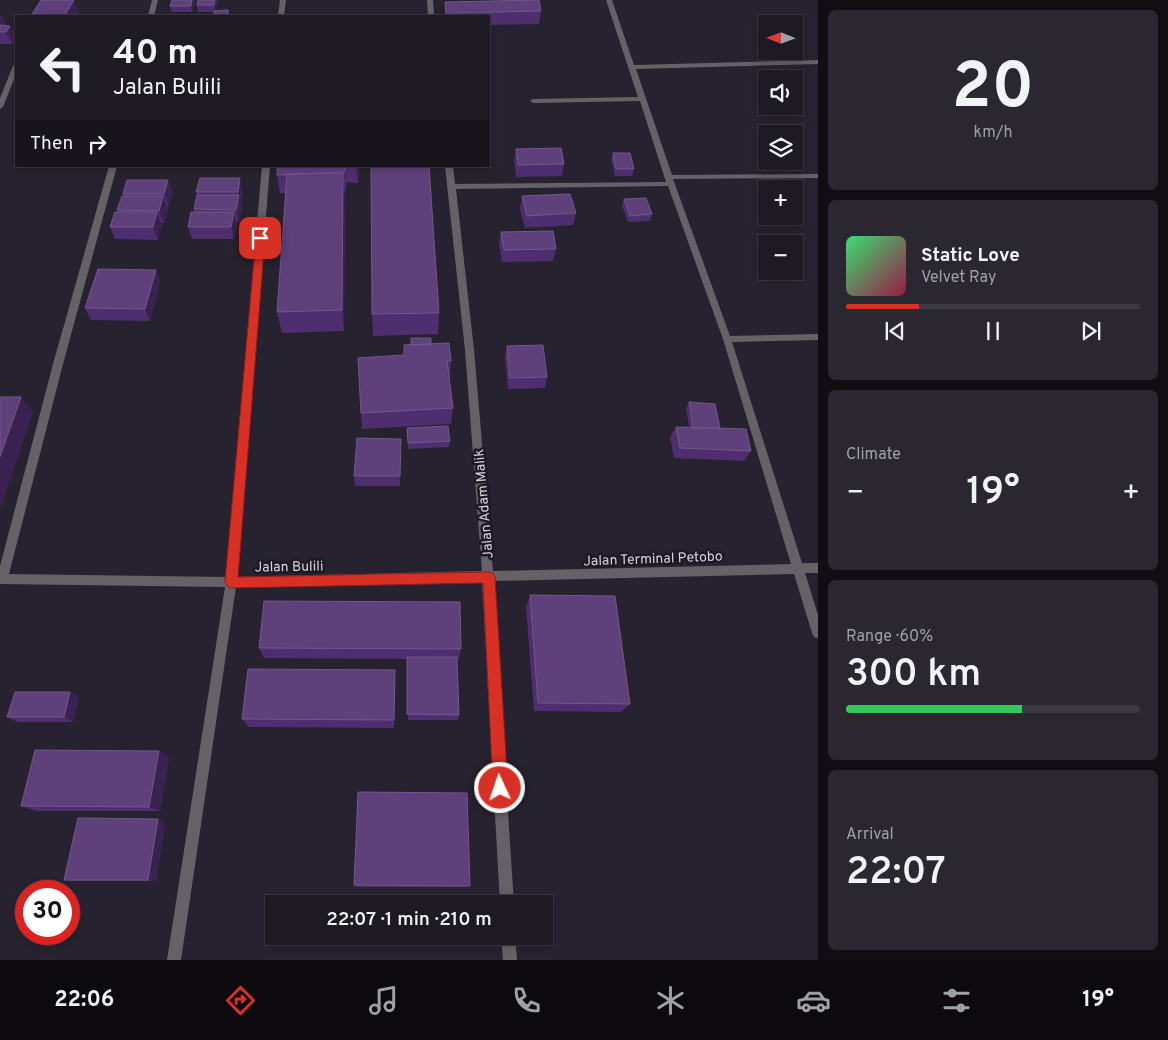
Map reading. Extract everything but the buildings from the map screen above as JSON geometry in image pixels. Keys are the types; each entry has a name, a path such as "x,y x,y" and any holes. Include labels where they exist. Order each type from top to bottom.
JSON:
{"street":[{"path":"151,15 155,0"},
{"path":"281,15 283,0"},
{"path":"430,0 431,15"},
{"path":"610,0 670,180 727,340 818,633"},
{"path":"632,67 818,62"},
{"path":"0,106 15,68"},
{"path":"533,101 642,98"},
{"path":"1,579 113,167"},
{"path":"174,960 231,582 266,167"},
{"name":"Jalan Adam Malik","path":"449,167 469,332 489,577 507,895"},
{"path":"451,187 818,176"},
{"path":"727,340 818,337"},
{"name":"Jalan Terminal Petobo","path":"489,577 818,568"},
{"name":"Jalan Bulili","path":"1,579 231,582 489,577"},
{"path":"509,945 510,960"}],"route":[{"path":"260,238 231,582 489,577 500,788"}]}
